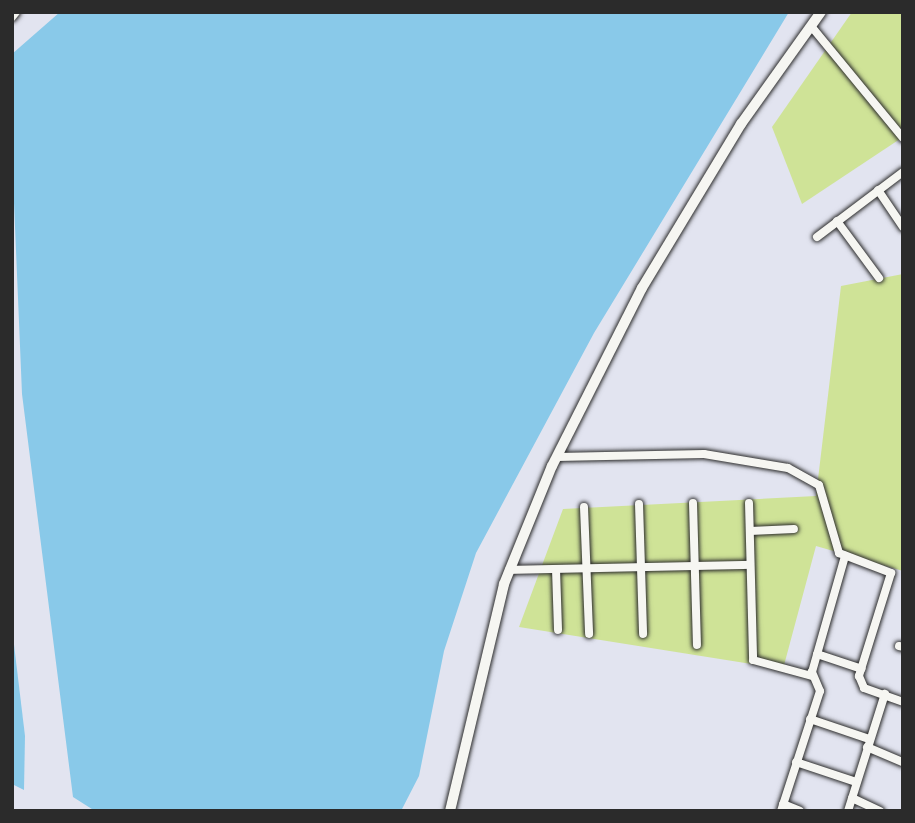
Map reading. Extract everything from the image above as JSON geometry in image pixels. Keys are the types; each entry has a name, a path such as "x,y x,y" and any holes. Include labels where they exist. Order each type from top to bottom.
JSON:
{"street":[{"path":"12,17 16,12"},
{"path":"450,811 509,570 557,457 642,288 741,124 821,12"},
{"path":"811,26 903,138"},
{"path":"817,237 903,172"},
{"path":"878,190 903,227"},
{"path":"837,221 879,278"},
{"path":"557,457 704,454 788,468 824,491 835,547 845,556 888,570 892,578 862,669 864,688 903,702"},
{"path":"694,503 697,645"},
{"path":"749,503 752,660 812,676 820,685 782,807 800,811"},
{"path":"639,504 643,634"},
{"path":"584,507 589,635"},
{"path":"750,531 794,529"},
{"path":"812,676 845,556"},
{"path":"509,570 750,565"},
{"path":"556,569 558,630"},
{"path":"817,654 862,669"},
{"path":"848,811 884,694"},
{"path":"810,719 868,743 903,762"},
{"path":"796,762 856,782"},
{"path":"852,798 880,811"}],"green space":[{"path":"852,12 903,12 903,137 802,204 772,127"},
{"path":"903,274 903,571 816,546 783,669 519,627 563,509 816,496 841,286"}],"water":[{"path":"60,12 789,12 594,333 476,553 444,651 419,776 401,811 95,811 73,797 22,394 12,155 12,54"},
{"path":"12,628 25,736 24,790 12,784"}]}
